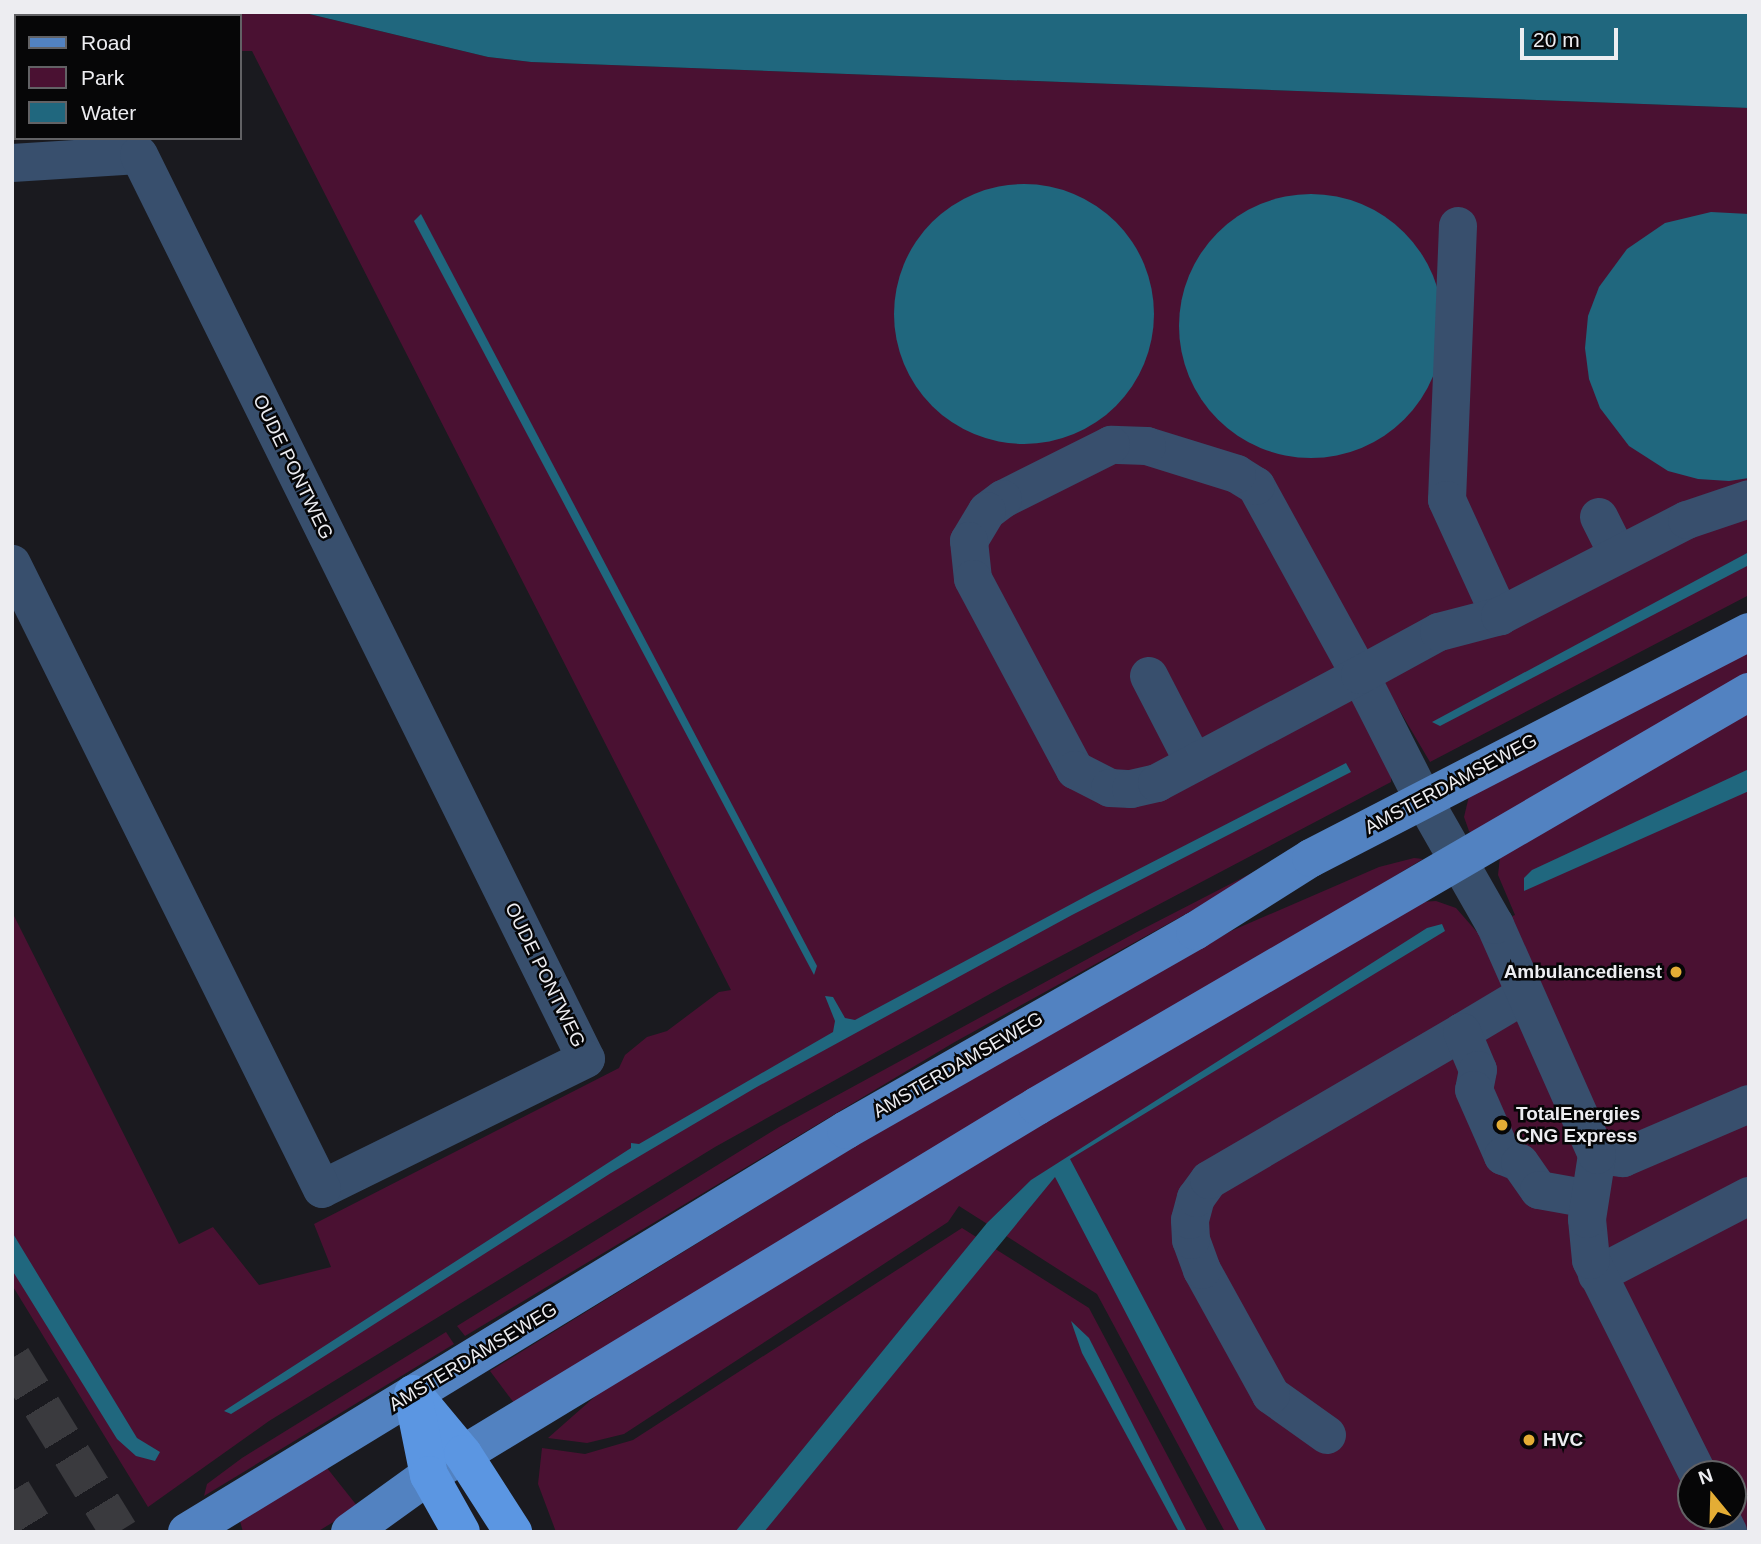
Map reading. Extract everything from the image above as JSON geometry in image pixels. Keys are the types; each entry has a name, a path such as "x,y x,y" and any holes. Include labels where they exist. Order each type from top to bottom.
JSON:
{"highway":[{"path":"413,1394 463,1454 513,1532"},
{"path":"413,1394 429,1475 461,1532"}],"main road":[{"name":"AMSTERDAMSEWEG","path":"204,1528 413,1394 846,1130 1195,930 1311,858 1749,632"},
{"path":"350,1532 429,1475 1048,1099 1749,692"}],"street":[{"name":"OUDE PONTWEG","path":"12,163 139,155 586,1059 322,1189 12,564"},
{"path":"1458,226 1447,499 1500,616"},
{"path":"1691,1460 1597,1275 1587,1240 1589,1199 1597,1155 1495,925 1423,799 1360,675 1272,510 1256,486 1237,474 1147,446 1111,445 987,511 969,541 973,579 1075,770 1110,788 1131,789 1157,783 1360,675 1439,632 1500,616 1688,520 1749,499"},
{"path":"1599,517 1618,555"},
{"path":"1149,676 1194,763"},
{"path":"1327,1435 1281,1404 1262,1384 1193,1250 1189,1230 1196,1198 1218,1175 1524,995"},
{"path":"1461,1032 1478,1070 1474,1090 1503,1156 1520,1163 1539,1190 1589,1199"},
{"path":"1597,1155 1623,1158 1749,1104"},
{"path":"1597,1275 1749,1196"}],"green space":[{"path":"12,12 301,12 488,57 531,62 1749,108 1749,595 1430,762 1394,701 1391,782 1006,985 715,1147 269,1421 148,1507 12,1285 12,912 179,1244 213,1227 259,1285 331,1267 314,1224 619,1068 625,1055 647,1037 667,1031 719,992 731,990 252,51 242,51 242,14 14,14 12,49"},
{"path":"1749,646 1749,675 1473,834 1469,831 1464,817 1470,792"},
{"path":"1749,704 1749,1532 1225,1532 1097,1294 959,1206 948,1222 624,1434 587,1443 548,1438 633,1363 1420,902 1436,901 1456,908 1477,932 1515,915 1498,875 1500,857"},
{"path":"1370,812 953,1043 465,1336 457,1326 779,1127 1137,932"},
{"path":"1414,858 1423,859 517,1407 490,1371 878,1132 1231,931 1379,867"},
{"path":"962,1228 1089,1308 1208,1532 556,1532 538,1484 542,1448 585,1454 633,1440"},
{"path":"446,1332 454,1344 204,1496 207,1484 242,1458"},
{"path":"327,1468 358,1507 317,1532 243,1532 240,1521"}],"water":[{"path":"301,12 1749,12 1749,108 531,62 488,57"},
{"path":"1024,184 1074,194 1096,206 1116,222 1132,242 1144,264 1154,314 1144,364 1132,386 1116,406 1096,422 1074,434 1024,444 974,434 952,422 932,406 916,386 904,364 894,314 904,264 916,242 932,222 952,206 974,194"},
{"path":"1311,194 1362,204 1395,224 1413,242 1433,275 1443,326 1433,377 1413,410 1395,428 1362,448 1311,458 1260,448 1227,428 1209,410 1189,377 1179,326 1189,275 1209,242 1227,224 1260,204"},
{"path":"1711,212 1749,214 1749,478 1729,481 1698,479 1668,471 1629,446 1600,408 1589,379 1585,348 1588,316 1599,287 1627,249 1665,223"},
{"path":"421,214 817,966 814,975 414,221"},
{"path":"1749,552 1749,565 1440,726 1432,722"},
{"path":"1346,763 1351,772 1072,915 755,1088 611,1173 231,1414 224,1411 631,1148 631,1143 639,1144 833,1032 835,1021 825,996 833,997 845,1018 855,1020 1092,893"},
{"path":"1749,769 1749,791 1524,891 1524,878 1532,870"},
{"path":"1442,924 1445,931 1070,1159 1267,1532 1240,1532 1055,1177 764,1532 735,1532 987,1223 1031,1180 1427,928"},
{"path":"12,1232 137,1438 160,1452 155,1461 136,1456 117,1439 12,1270"},
{"path":"1071,1321 1089,1338 1187,1532 1179,1532 1082,1353"}],"tunnel":[{"path":"12,1358 119,1532"},
{"path":"12,1491 37,1532"}],"place":[{"name":"Ambulancedienst","path":"1676,972"},
{"name":"TotalEnergies CNG Express","path":"1502,1125"},
{"name":"HVC","path":"1529,1440"}]}
